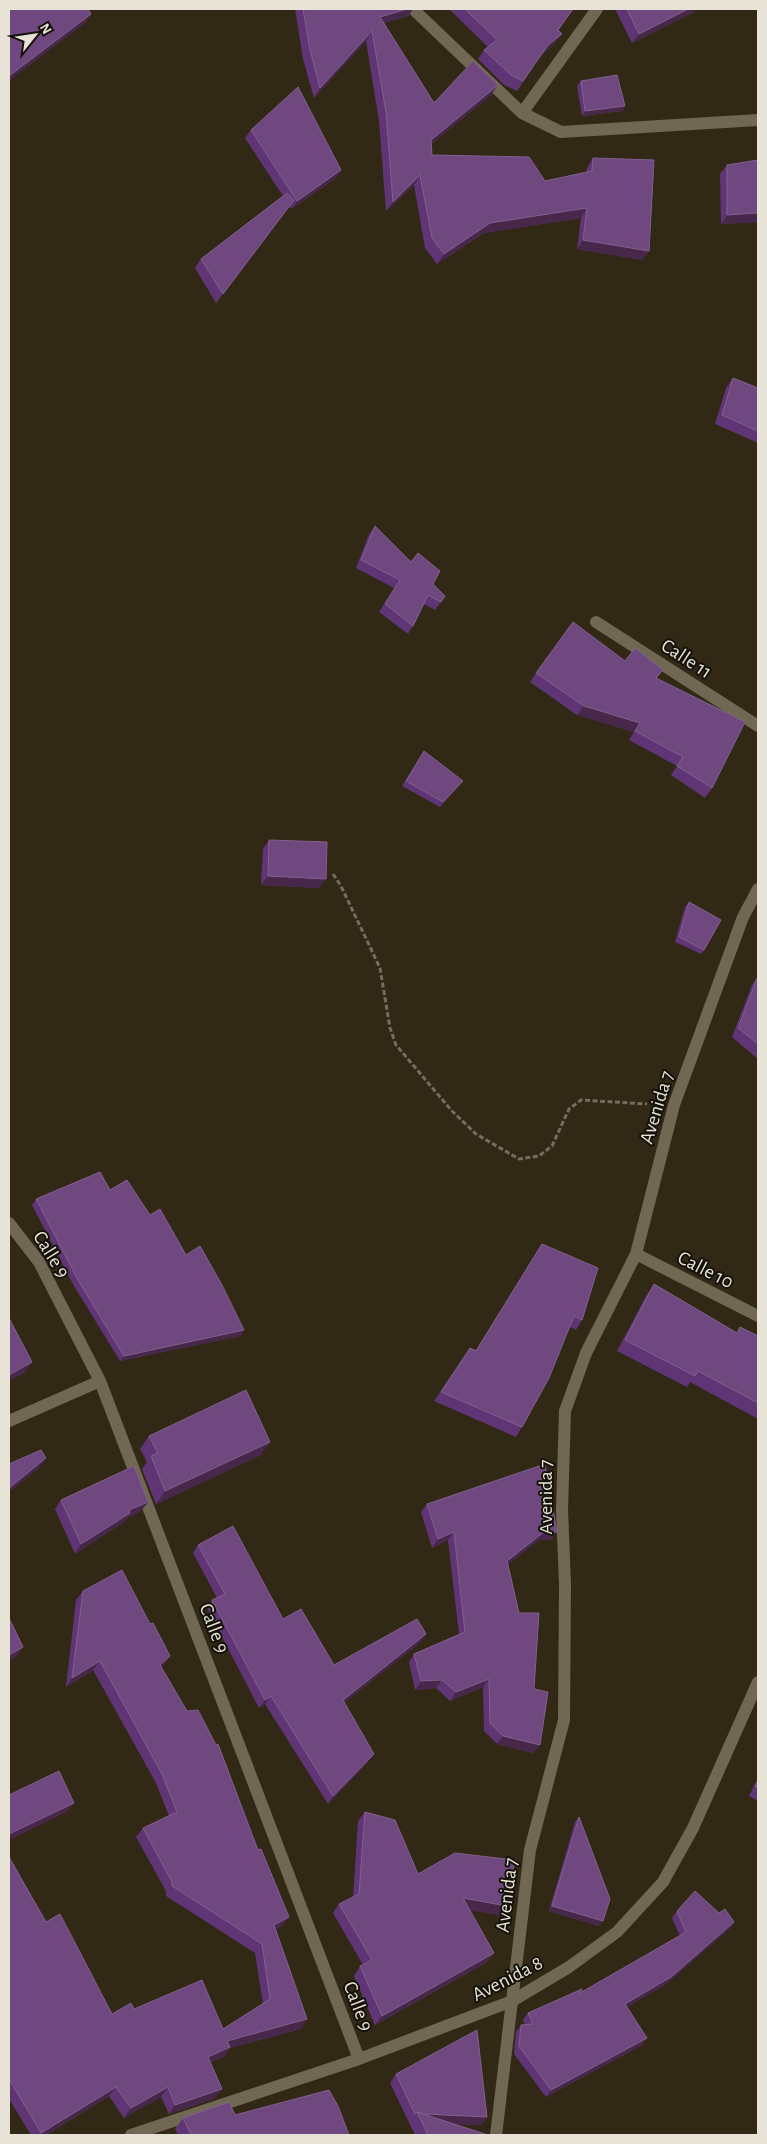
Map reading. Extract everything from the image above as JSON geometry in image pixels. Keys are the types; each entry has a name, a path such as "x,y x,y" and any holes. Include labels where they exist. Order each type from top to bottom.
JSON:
{"street":[{"path":"413,9 522,113 561,132 758,120"},
{"path":"522,113 597,9"},
{"name":"Calle 11","path":"596,622 758,726"},
{"name":"Avenida 7","path":"496,2135 530,1850 564,1720 565,1584 562,1510 565,1411 586,1353 636,1254 674,1105 743,917 758,888"},
{"name":"Calle 9","path":"9,1223 39,1262 100,1381 359,2059"},
{"name":"Calle 10","path":"636,1254 758,1316"},
{"path":"9,1421 100,1381"},
{"name":"Avenida 8","path":"131,2135 359,2059 512,2002 569,1967 616,1932 663,1882 692,1828 758,1682"}],"path":[{"path":"334,874 380,968 390,1028 396,1044 452,1111 476,1134 519,1160 538,1156 552,1146 569,1109 582,1100 674,1105"}],"building":[{"path":"9,9 88,9 91,14 9,76"},
{"path":"303,9 407,9 380,17 434,103 473,61 498,85 431,140 432,155 529,157 545,181 592,171 593,158 654,160 649,251 583,240 587,208 490,223 444,254 432,238 420,175 393,202 386,112 372,31 320,88 310,50"},
{"path":"465,9 573,9 558,30 562,34 548,45 523,81 511,75 484,50 497,40"},
{"path":"627,9 688,9 639,34"},
{"path":"617,75 625,106 585,111 581,81"},
{"path":"298,87 341,170 297,201 251,130"},
{"path":"758,160 758,213 727,215 727,165"},
{"path":"287,193 294,200 223,294 201,259"},
{"path":"733,378 758,388 758,431 722,415"},
{"path":"375,526 411,562 418,553 440,571 433,584 445,596 441,602 428,595 413,626 385,604 400,580 361,560"},
{"path":"573,622 625,661 635,648 663,670 656,678 745,722 712,788 677,766 683,757 635,731 640,723 584,706 536,673"},
{"path":"424,751 463,781 443,802 406,781"},
{"path":"269,840 327,842 326,879 268,876"},
{"path":"689,902 721,920 704,950 679,937"},
{"path":"758,976 758,1044 738,1028"},
{"path":"100,1172 110,1190 127,1180 150,1215 160,1209 186,1255 200,1246 244,1330 124,1356 78,1280 36,1199"},
{"path":"542,1244 598,1268 582,1320 574,1316 549,1378 522,1427 441,1392 470,1348 476,1351"},
{"path":"654,1284 737,1333 740,1327 758,1336 758,1403 698,1371 695,1376 625,1340"},
{"path":"9,1318 32,1362 9,1375"},
{"path":"246,1390 270,1442 165,1491 151,1456 158,1453 149,1436"},
{"path":"41,1450 46,1458 9,1488 9,1464"},
{"path":"545,1464 557,1532 544,1532 507,1561 519,1613 539,1613 534,1689 548,1692 540,1745 503,1736 490,1723 489,1679 456,1692 442,1680 421,1681 414,1654 465,1632 454,1532 438,1539 427,1504"},
{"path":"134,1466 148,1502 129,1510 130,1513 81,1544 61,1500"},
{"path":"233,1526 283,1619 301,1609 334,1665 417,1619 426,1634 343,1700 374,1754 333,1796 271,1696 265,1700 212,1600 225,1594 198,1545"},
{"path":"122,1570 150,1624 153,1623 170,1656 160,1665 187,1711 198,1710 216,1745 218,1744 258,1850 261,1849 289,1917 274,1925 307,2019 227,2041 230,2047 208,2057 222,2089 175,2105 168,2087 131,2108 116,2087 41,2133 9,2079 9,1857 46,1922 60,1914 112,2014 131,2003 134,2009 202,1980 223,2029 270,1999 262,1944 172,1886 172,1882 143,1828 177,1812 162,1774 100,1661 72,1678 83,1591"},
{"path":"9,1618 23,1647 9,1655"},
{"path":"59,1771 74,1803 9,1834 9,1795"},
{"path":"365,1812 395,1820 418,1874 455,1853 514,1860 512,1907 463,1898 494,1953 382,2016 360,1966 372,1960 339,1904 359,1894"},
{"path":"579,1817 610,1899 603,1921 552,1906"},
{"path":"695,1891 719,1913 725,1909 734,1922 671,1977 625,2004 647,2038 551,2090 519,2046 521,2025 533,2024 528,2013 582,1989 580,1993 686,1932 677,1911"},
{"path":"477,2030 487,2117 417,2112 415,2114 396,2074"},
{"path":"329,2090 338,2106 349,2135 191,2135 183,2118 229,2102 235,2115"},
{"path":"417,2112 488,2135 428,2135"}]}
